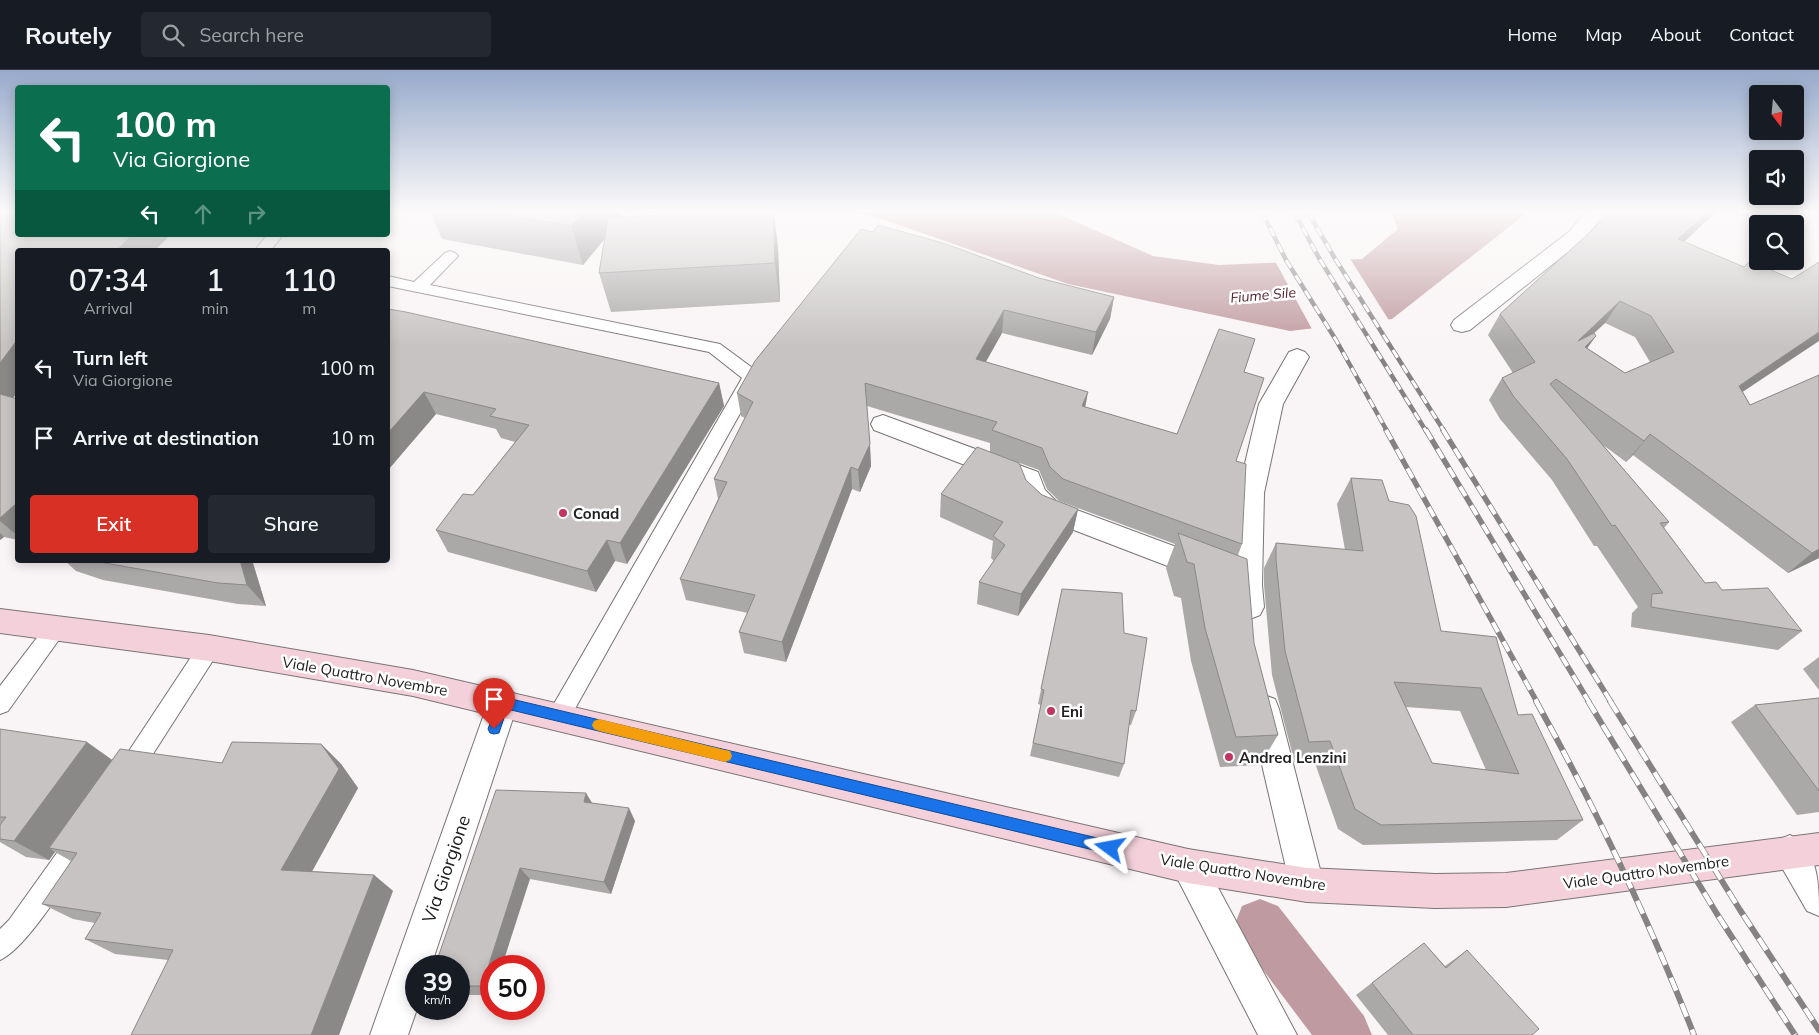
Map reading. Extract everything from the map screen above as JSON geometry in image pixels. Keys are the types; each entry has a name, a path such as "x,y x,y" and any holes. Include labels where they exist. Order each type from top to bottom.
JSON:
{"main road":[{"name":"Viale Quattro Novembre","path":"0,621 210,648 413,684 559,716 1188,866 1307,885 1435,891 1506,890 1804,850"}],"street":[{"path":"1462,325 1548,257"},
{"path":"1252,635 1248,586 1251,493 1271,404 1297,357"},
{"path":"883,424 1029,479 1033,495 1049,510 1248,586"},
{"path":"1258,684 1307,885"},
{"name":"Via Giorgione","path":"389,1035 503,703"},
{"path":"1804,850 1819,899"},
{"path":"1188,866 1278,1035"}],"lane":[{"path":"418,287 449,257"},
{"path":"390,281 714,348 752,376 559,716"},
{"path":"0,704 56,628"},
{"path":"114,793 210,648"},
{"path":"0,947 18,929 97,817"}],"water":[{"name":"Fiume Sile","path":"991,257 1161,257 1219,265 1362,259 1364,257 1471,257 1392,319 1290,331 1068,284"}],"pier":[{"path":"1349,257 1390,322 1313,331 1275,261"}],"building":[{"path":"0,257 15,257 15,343 0,363"},
{"path":"602,257 775,257 775,263 599,273"},
{"path":"838,257 982,257 1039,278 1114,297 1096,332 1004,310 976,359 1088,392 1082,406 1177,434 1219,329 1255,339 1244,372 1264,378 1236,461 1246,464 1242,544 1063,479 1050,467 1042,448 992,430 997,422 865,383 870,444 858,470 851,467 782,642 739,632 755,595 680,579 727,482 714,479 753,402 737,393 755,361"},
{"path":"1563,257 1721,257 1744,267 1749,262 1749,270 1771,270 1792,279 1819,262 1819,332 1739,386 1750,405 1819,375 1819,549 1812,553 1650,434 1644,441 1556,379 1550,384 1669,522 1660,523 1705,583 1716,582 1722,590 1768,588 1802,631 1651,607 1652,594 1663,593 1615,525 1612,526 1567,459 1514,397 1502,378 1535,362 1500,314","holes":["1620,301 1651,316 1674,352 1625,373 1585,347 1596,336 1594,333 1578,341"]},
{"path":"390,309 719,383 620,543 607,540 587,571 436,530 463,494 473,495 529,425 490,416 496,409 424,392 390,431"},
{"path":"0,394 15,398 15,505 0,518"},
{"path":"977,447 1019,463 1026,480 1042,495 1078,509 1021,594 979,582 1005,545 993,536 1003,522 941,494"},
{"path":"1351,478 1382,480 1389,501 1409,505 1416,516 1441,631 1496,637 1518,715 1532,714 1583,820 1381,825 1355,809 1330,741 1309,742 1285,651 1276,543 1363,551","holes":["1394,682 1481,688 1519,774 1432,763"]},
{"path":"1178,533 1247,559 1254,643 1278,735 1236,737 1205,628 1194,564 1187,562"},
{"path":"105,563 241,563 247,585 218,583"},
{"path":"1062,589 1122,593 1124,633 1147,638 1136,711 1131,710 1124,764 1033,743 1044,690 1041,689"},
{"path":"1819,698 1819,791 1755,705"},
{"path":"0,729 87,742 14,841 0,839 0,825 6,817 0,817"},
{"path":"232,742 321,744 339,769 281,870 374,875 311,1035 131,1035 173,950 85,939 101,913 42,904 77,853 49,848 120,749 222,763"},
{"path":"496,790 586,793 584,802 629,808 604,882 520,868 492,955 480,955 480,986 470,986 470,955 439,955"},
{"path":"1424,943 1446,968 1467,950 1539,1029 1532,1035 1413,1035 1372,983"}],"waterway":[{"path":"1260,924 1345,1035"}],"railway":[{"path":"1285,257 1336,340 1387,431"},
{"path":"1318,257 1426,431"},
{"path":"1334,257 1444,431"},
{"path":"1386,430 1537,702"},
{"path":"1426,430 1589,702"},
{"path":"1443,430 1611,702"},
{"path":"1536,701 1621,865 1659,949 1694,1035"},
{"path":"1588,701 1717,914 1795,1035"},
{"path":"1610,701 1740,910 1819,1030"}],"slow traffic":[{"path":"599,725 725,756"}],"place":[{"name":"Conad","path":"563,513"},
{"name":"Eni","path":"1051,711"},
{"name":"Andrea Lenzini","path":"1229,757"}],"route":[{"path":"494,729 503,703 1110,848"}]}
